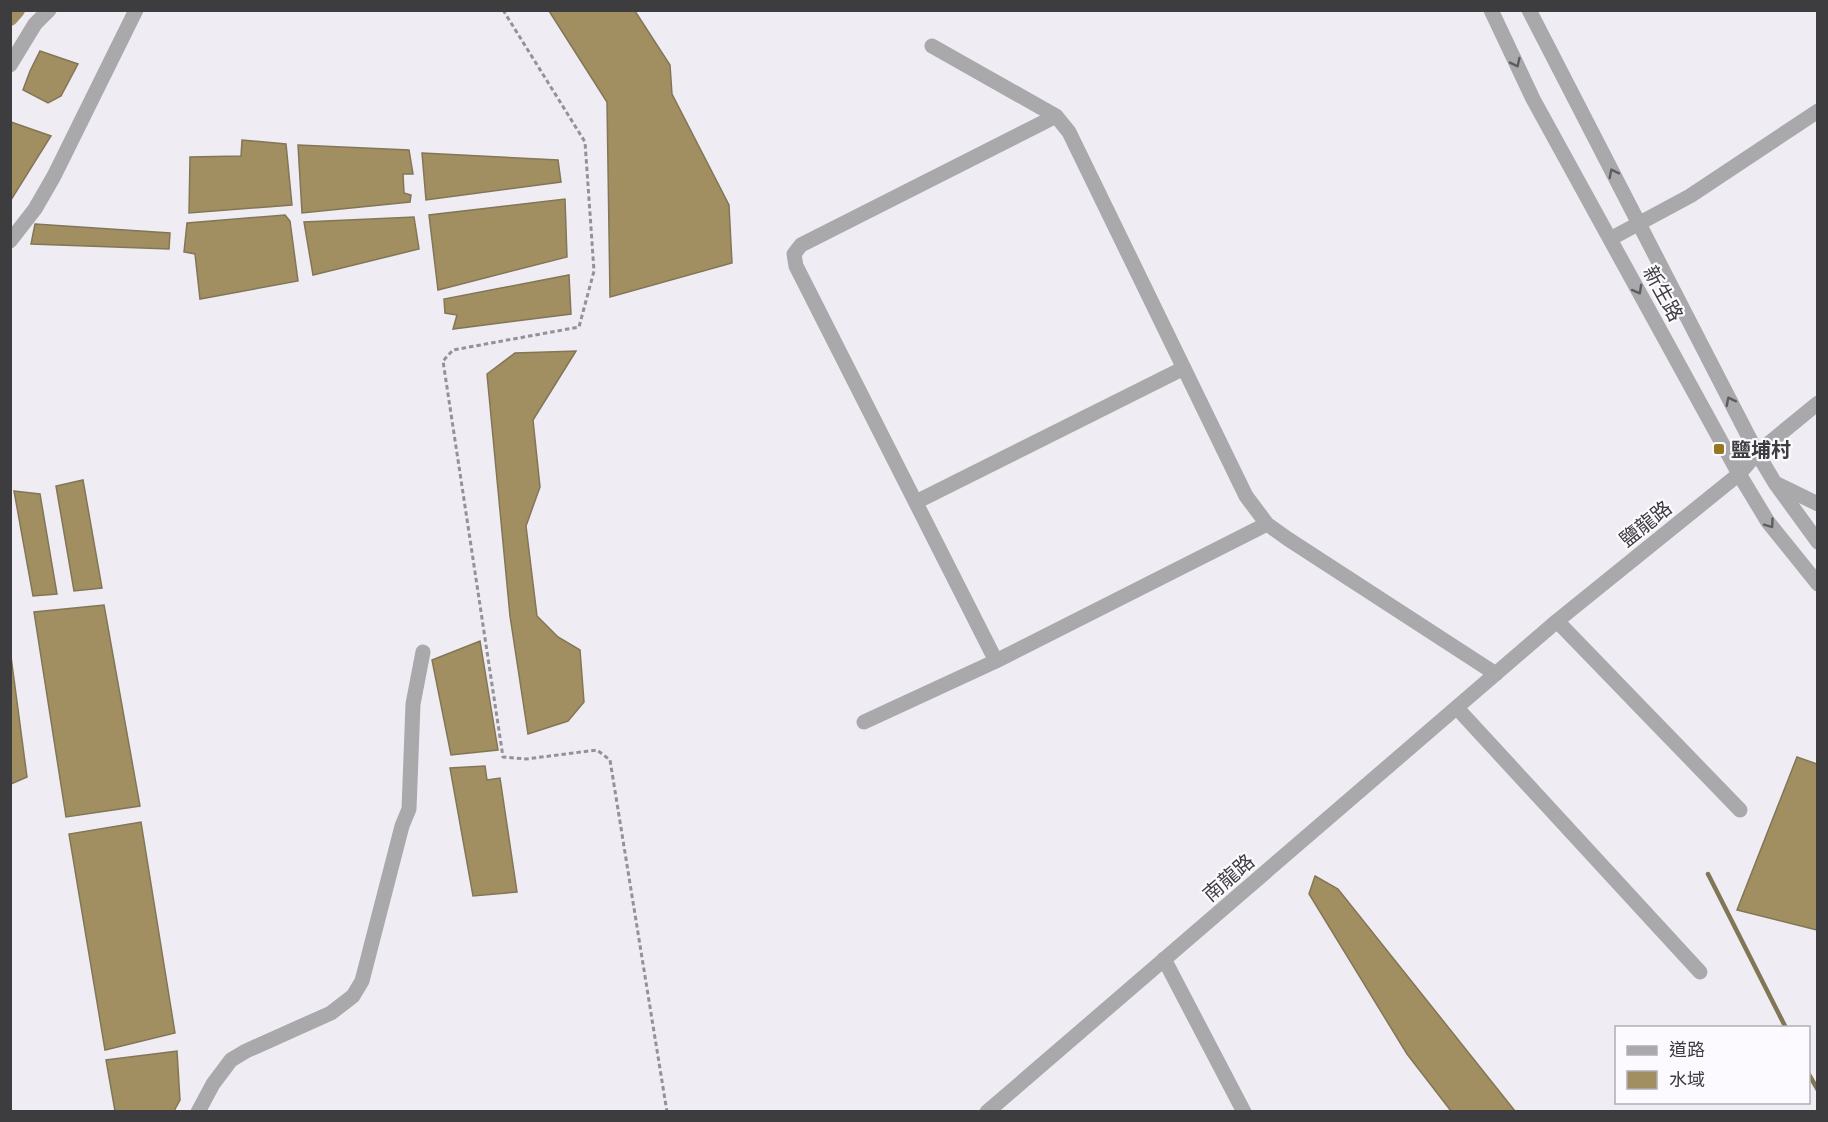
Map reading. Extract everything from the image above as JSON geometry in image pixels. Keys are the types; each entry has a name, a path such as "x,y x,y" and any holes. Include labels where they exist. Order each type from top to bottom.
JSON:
{"street":[{"path":"10,65 35,24 49,10"},
{"path":"10,241 35,209 54,176 136,10"},
{"name":"新生路","path":"1491,10 1533,99 1739,474 1768,522 1818,584"},
{"name":"新生路","path":"1529,10 1757,453 1775,483 1818,542"},
{"path":"932,46 1056,116 1069,132 1246,496 1268,524 1496,674"},
{"path":"1610,239 1640,225 1689,196 1818,111"},
{"path":"996,661 796,266 794,254 801,245 1056,116"},
{"path":"916,502 1184,368"},
{"name":"鹽龍路","path":"1496,674 1557,621 1739,474 1757,453 1818,403"},
{"path":"1775,483 1818,504"},
{"path":"864,722 996,661 1268,524"},
{"path":"1557,621 1740,810"},
{"path":"198,1112 213,1083 231,1060 331,1013 353,996 362,981 402,825 409,808 413,704 423,652"},
{"name":"南龍路","path":"987,1112 1496,674"},
{"path":"1457,708 1700,972"},
{"path":"1164,959 1244,1112"}],"path":[{"path":"503,10 585,142 594,271 579,327 453,350 443,361 503,757 526,759 597,750 610,760 667,1112"}],"water":[{"path":"549,11 635,11 670,65 672,94 729,205 732,263 610,297 607,102"},
{"path":"40,51 78,64 61,96 48,103 23,90"},
{"path":"10,122 51,136 11,200"},
{"path":"242,140 286,144 292,205 189,213 190,157 241,156"},
{"path":"298,145 409,150 413,174 403,174 404,193 411,195 410,202 302,213"},
{"path":"422,153 558,160 561,182 426,200"},
{"path":"565,199 567,257 438,290 429,215"},
{"path":"285,215 290,221 298,281 200,299 195,254 184,252 187,223"},
{"path":"414,217 419,249 313,275 304,222"},
{"path":"35,224 170,233 169,249 31,244"},
{"path":"569,275 571,314 453,329 457,315 445,313 444,299"},
{"path":"576,351 533,420 540,487 526,526 537,616 558,637 580,650 584,702 568,721 528,734 510,616 487,374 515,353"},
{"path":"83,480 102,588 74,591 56,486"},
{"path":"14,491 40,494 57,594 33,596"},
{"path":"104,605 140,806 66,817 34,612"},
{"path":"480,641 498,750 451,755 432,660"},
{"path":"10,649 27,777 11,784 10,784"},
{"path":"1797,757 1817,764 1817,930 1737,910"},
{"path":"485,766 487,780 500,778 517,892 473,896 450,768"},
{"path":"141,822 175,1033 105,1050 69,834"},
{"path":"1315,876 1338,889 1515,1111 1451,1111 1407,1054 1309,894"},
{"path":"177,1051 180,1100 174,1111 115,1111 106,1060"}],"waterway":[{"path":"10,18 17,10"},
{"path":"1708,874 1785,1026"},
{"path":"1810,1076 1818,1090"}],"place":[{"name":"鹽埔村","path":"1719,449"}]}
